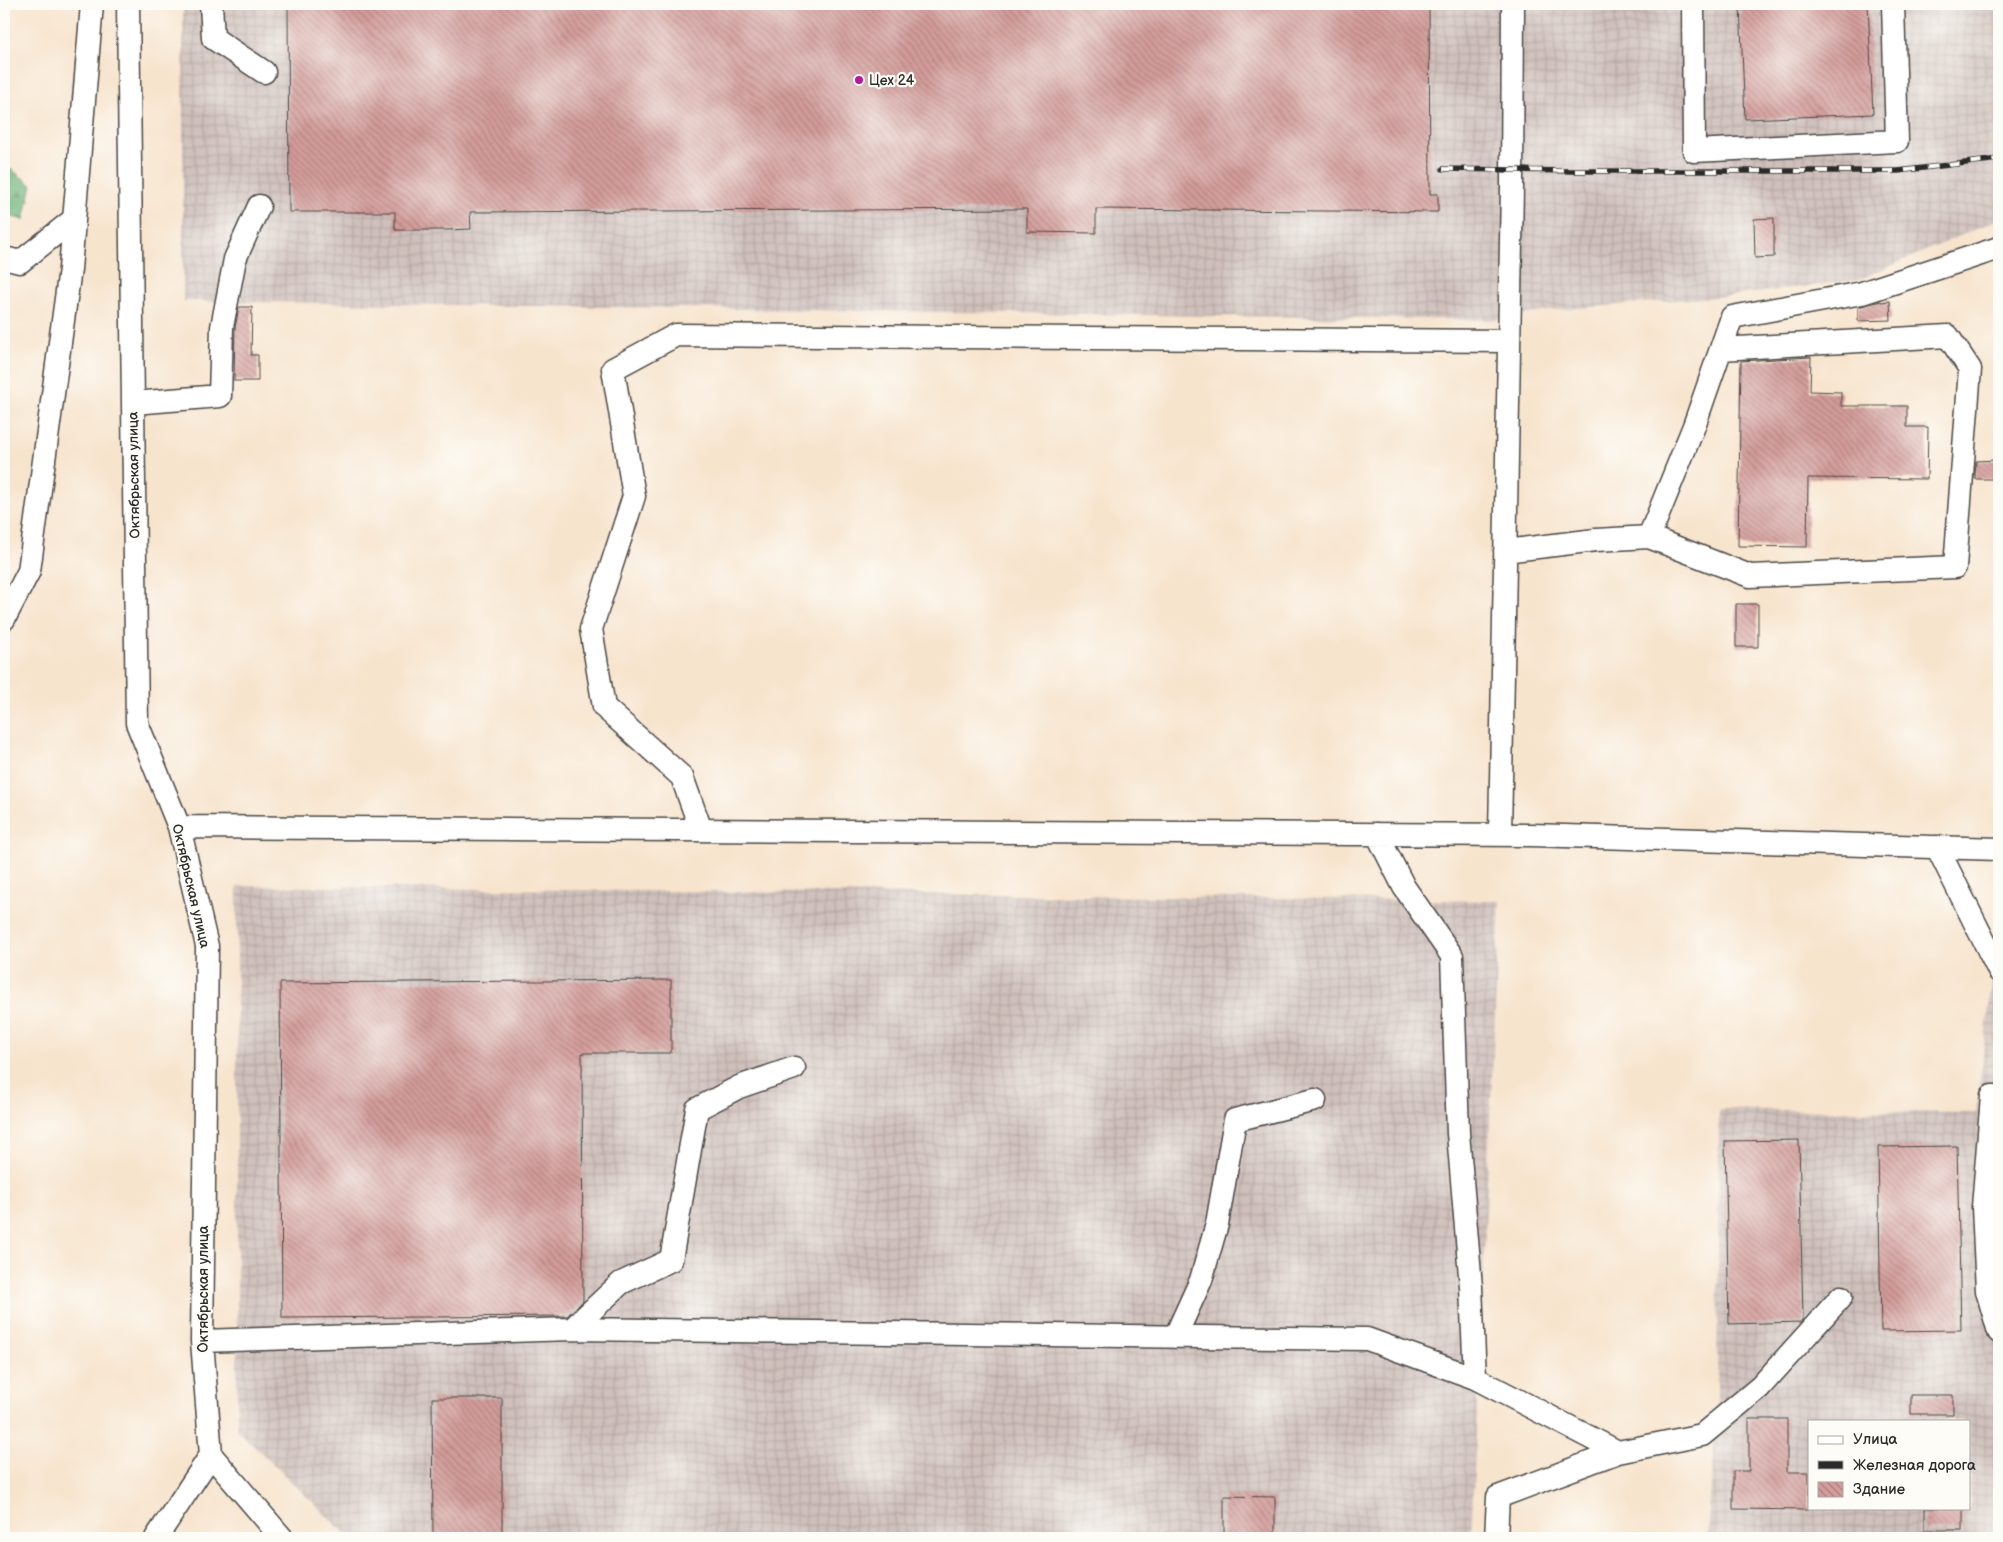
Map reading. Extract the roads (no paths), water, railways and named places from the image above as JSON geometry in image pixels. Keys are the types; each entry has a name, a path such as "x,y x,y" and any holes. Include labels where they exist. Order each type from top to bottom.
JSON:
{"street":[{"path":"4,619 30,571 70,269 92,4"},
{"name":"Октябрьская улица","path":"128,4 137,723 180,827 207,946 202,1341 211,1456"},
{"path":"211,4 213,38 264,72"},
{"path":"1500,835 1513,4"},
{"path":"1693,4 1694,151 1897,141 1894,4"},
{"path":"133,403 220,396 222,327 235,259 259,206"},
{"path":"4,258 20,262 74,220"},
{"path":"1649,537 1694,426 1732,317 1862,293 1999,248"},
{"path":"701,830 682,778 604,707 590,629 634,496 613,369 676,335 1509,340"},
{"path":"1505,551 1596,540 1649,537 1750,576 1956,567 1970,369 1948,336 1721,349"},
{"path":"180,827 1500,835 1999,849"},
{"path":"1377,834 1404,887 1452,956 1458,1133 1471,1287 1475,1378"},
{"path":"1937,847 1999,971"},
{"path":"572,1330 620,1282 671,1260 698,1109 739,1087 794,1068"},
{"path":"1999,1096 1992,1096 1984,1208 1987,1291 1999,1332"},
{"path":"1175,1337 1201,1280 1217,1224 1235,1120 1316,1100"},
{"path":"1496,1538 1498,1497 1618,1452 1702,1435 1760,1387 1841,1297"},
{"path":"202,1341 572,1330 1367,1339 1475,1378 1618,1452"},
{"path":"156,1538 211,1456 282,1538"}],"railway":[{"path":"1443,169 1898,171 1999,159"}],"place":[{"name":"Цех 24","path":"859,80"}]}
